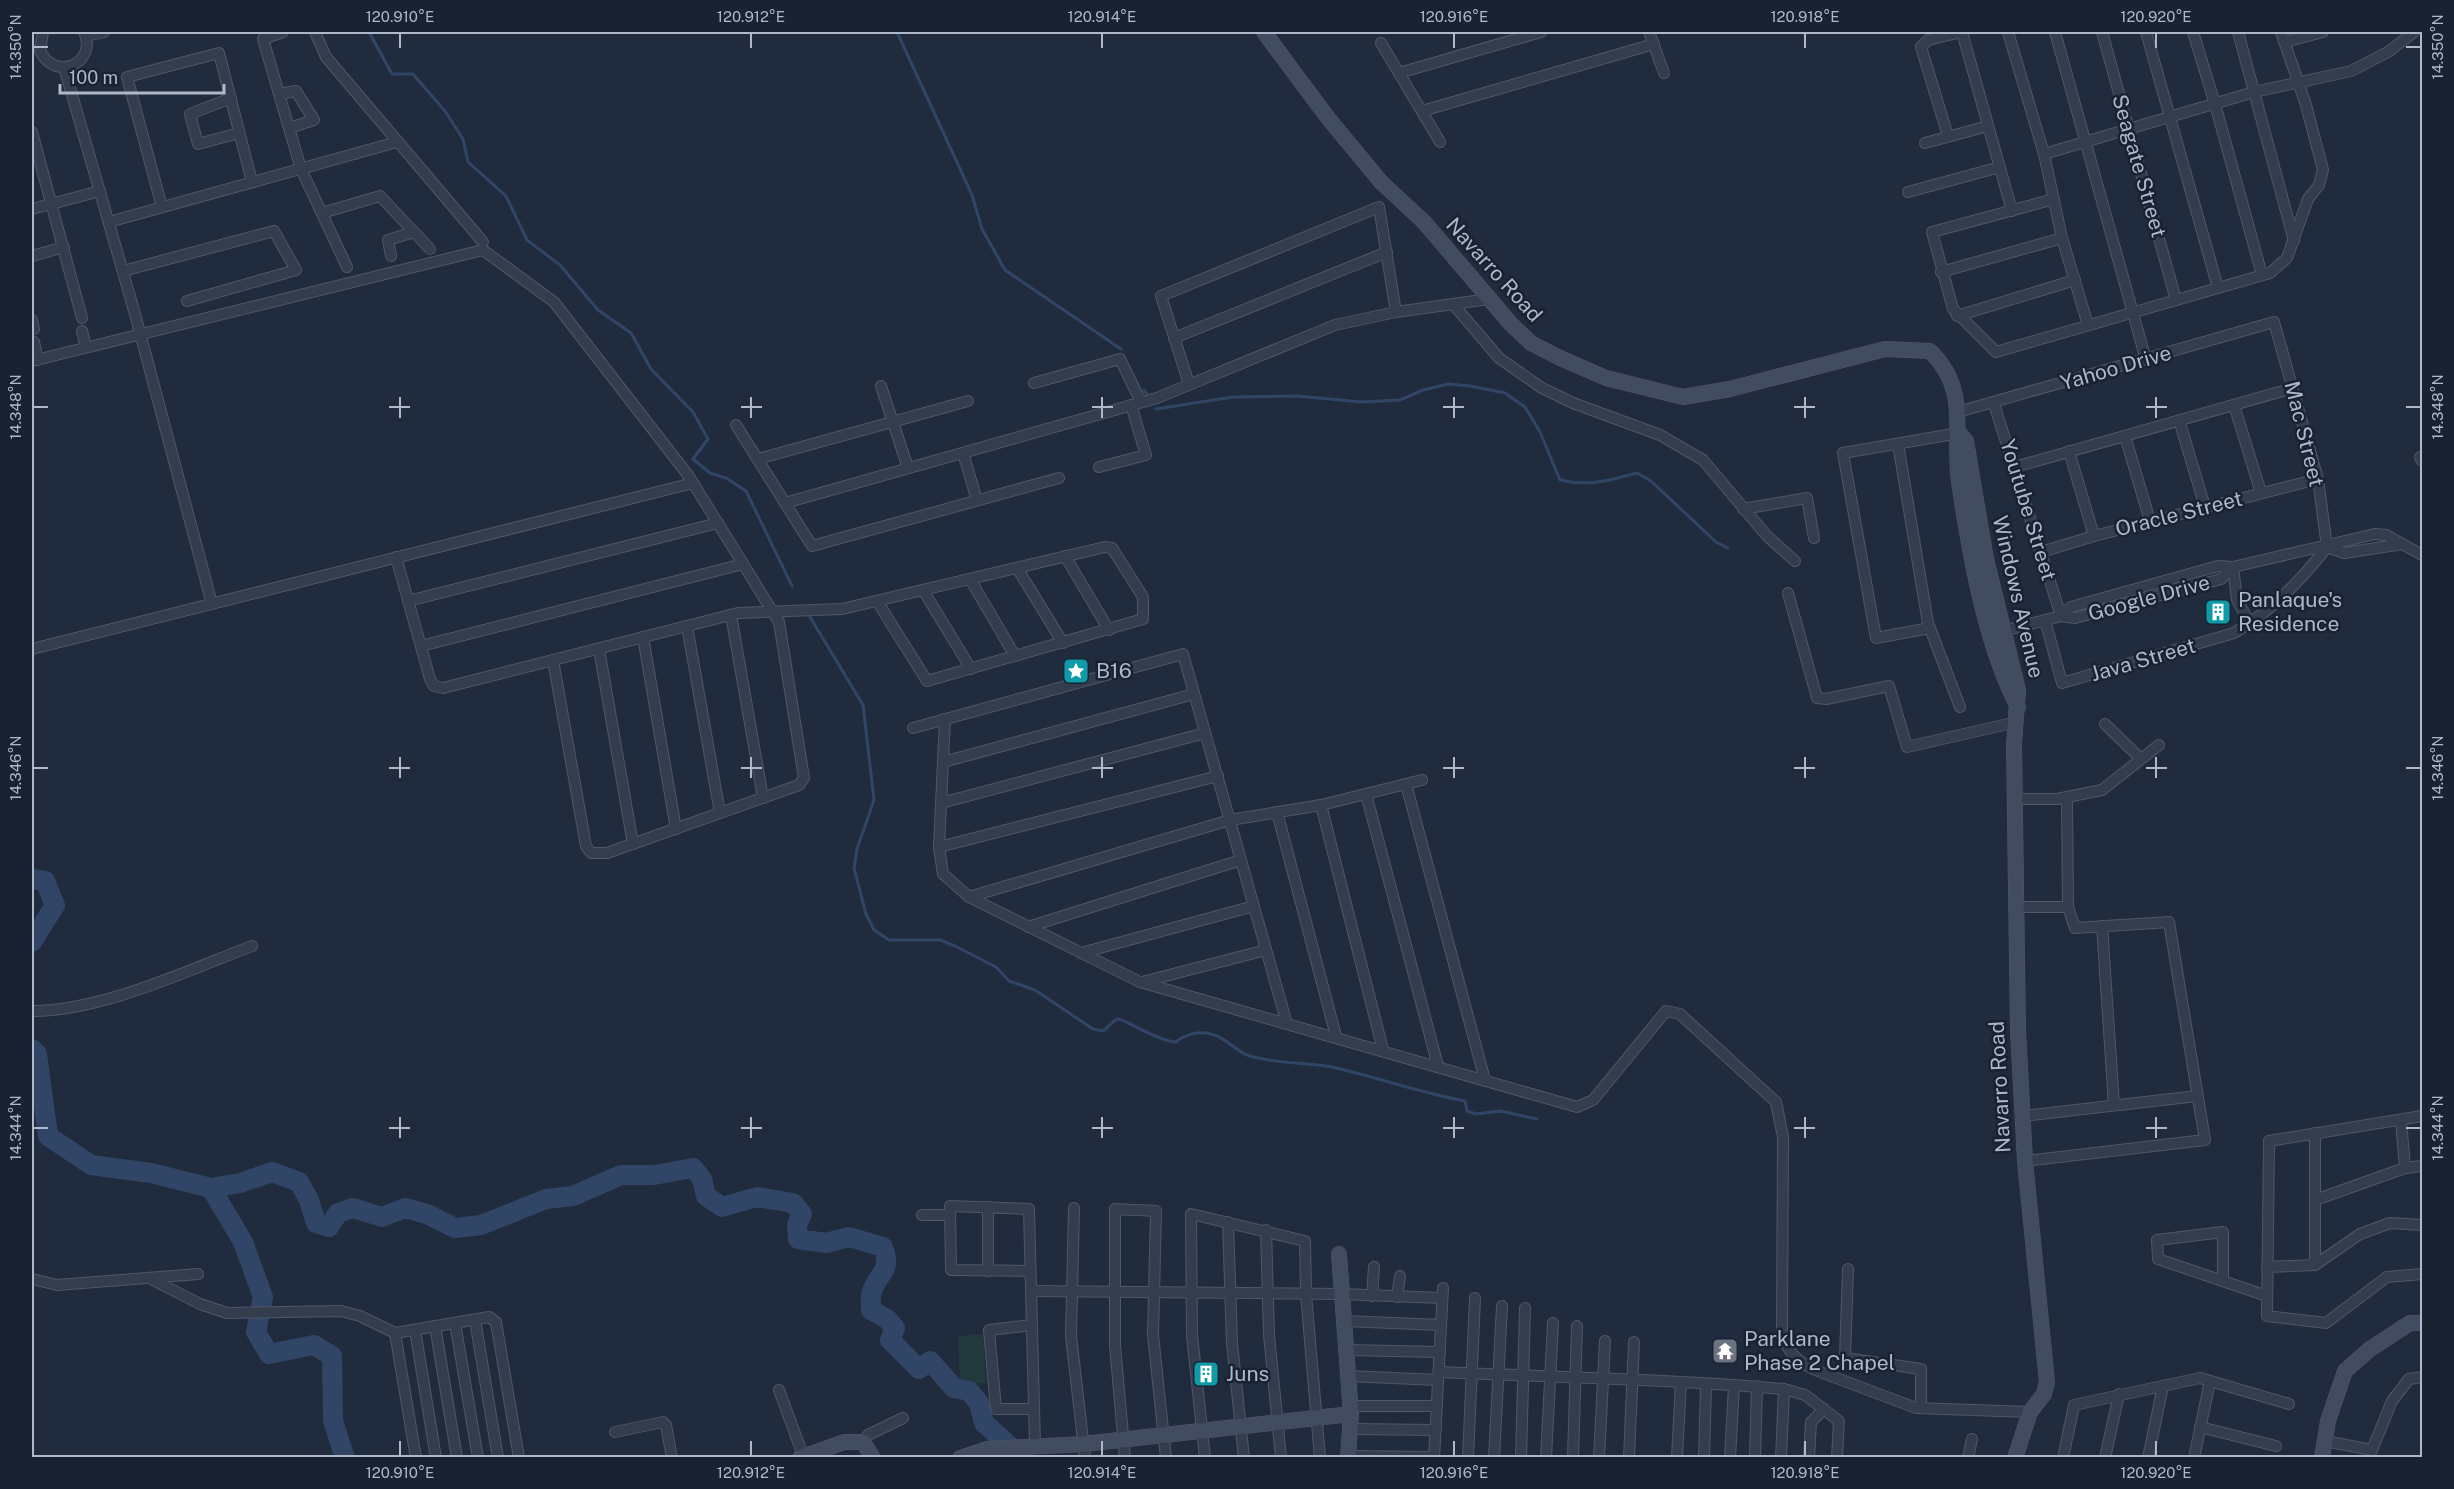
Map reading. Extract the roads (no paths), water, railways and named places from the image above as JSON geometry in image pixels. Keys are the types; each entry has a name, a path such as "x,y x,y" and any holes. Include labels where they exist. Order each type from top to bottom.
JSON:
{"street":[{"path":"43,32 36,52 48,62 64,67 74,65 84,56 85,34 104,32"},
{"path":"283,32 263,39 301,169 347,267"},
{"path":"315,32 326,57 483,242"},
{"name":"Navarro Road","path":"1264,32 1381,182 1425,222 1489,299 1532,343 1606,378 1683,397 1730,389 1885,349 1922,349 1930,351 1940,361 1954,394 1959,433"},
{"path":"1399,73 1541,32"},
{"path":"1649,32 1664,73"},
{"path":"1948,136 1921,47 1928,40 1961,32 2012,211"},
{"path":"2008,32 2044,154 2062,238 2088,326"},
{"path":"2055,32 2146,360"},
{"name":"Seagate Street","path":"2102,32 2176,300"},
{"path":"2146,32 2218,288"},
{"path":"2193,32 2262,275"},
{"path":"2238,32 2294,241"},
{"path":"2054,199 1932,232 1941,272 1957,316 1996,352 2270,273 2287,258 2308,199 2319,185 2323,170 2306,105 2283,37 2323,32"},
{"path":"2044,154 2254,92 2297,84 2366,65 2414,32"},
{"path":"1381,43 1440,142"},
{"path":"1422,111 1654,44"},
{"path":"162,207 127,77 219,53 252,182"},
{"path":"64,67 123,272 212,604"},
{"path":"279,94 296,91 314,120 289,128"},
{"path":"231,98 190,114 198,144 240,132"},
{"path":"1926,143 1988,126"},
{"path":"32,132 82,318"},
{"path":"109,222 397,142"},
{"path":"1908,192 2000,167"},
{"path":"32,209 100,191"},
{"path":"322,213 380,196 430,249"},
{"path":"1189,384 1161,296 1379,207 1396,312"},
{"path":"123,272 274,231 296,270 188,305 190,320"},
{"path":"391,256 388,240 414,232"},
{"path":"1941,272 2062,238"},
{"path":"32,256 64,247"},
{"path":"34,342 35,360 303,289 483,250 554,302 693,483 773,612 779,622 804,778 800,785 676,829 598,855 591,853 586,846 553,660"},
{"path":"1174,338 1387,252"},
{"path":"1957,316 2075,280"},
{"path":"785,503 1136,404 1309,335 1362,318 1489,299"},
{"path":"1453,304 1499,358 1520,374 1573,403 1683,446 1703,460 1767,536 1795,561"},
{"name":"Yahoo Drive","path":"1958,412 1994,404 2274,322"},
{"name":"Mac Street","path":"2274,322 2318,479 2327,547"},
{"path":"82,331 86,347"},
{"path":"1034,383 1120,359 1136,404 1146,455 1099,467"},
{"path":"881,386 908,468"},
{"path":"2014,467 2293,388"},
{"path":"758,459 968,401"},
{"name":"Youtube Street","path":"1994,404 2061,616"},
{"path":"2234,405 2261,493"},
{"path":"2179,420 2205,507"},
{"path":"736,425 812,546 1059,478"},
{"path":"1930,628 1876,638 1843,453 1959,433"},
{"name":"Windows Avenue","path":"1959,433 1966,441 1997,632 2018,690 2018,715"},
{"path":"2125,436 2150,521"},
{"path":"1898,444 1930,628 1960,707"},
{"path":"2069,451 2094,536"},
{"path":"963,453 977,500"},
{"name":"Oracle Street","path":"2041,552 2150,521 2318,479"},
{"path":"32,650 693,483"},
{"path":"1743,508 1807,498 1814,538"},
{"path":"408,601 718,524"},
{"name":"Google Drive","path":"1997,632 2061,616 2072,607 2218,566 2233,567 2375,534 2386,535 2422,555"},
{"path":"396,557 430,679 434,686 443,688 731,615 762,610 773,612 842,609 1105,547 1112,548 1143,597 1143,619 927,681 877,601"},
{"name":"Java Street","path":"2045,620 2062,683 2234,633 2250,624 2312,567 2327,547"},
{"path":"1065,556 1109,630"},
{"path":"421,646 743,564"},
{"path":"2233,567 2236,600 2250,624"},
{"path":"1017,568 1063,643"},
{"path":"970,579 1015,656"},
{"path":"923,590 971,669"},
{"path":"1788,593 1817,698 1826,699 1889,686 1907,747 2018,715"},
{"path":"731,615 763,798"},
{"path":"687,626 720,813"},
{"path":"643,637 676,829"},
{"path":"599,649 633,844"},
{"path":"913,728 1183,654 1287,1024"},
{"path":"943,762 1194,694"},
{"name":"Navarro Road","path":"2015,1458 2030,1412 2044,1394 2047,1382 2025,1161 2018,1031 2014,799 2018,715"},
{"path":"945,719 939,847 943,874 969,897 1140,982 1336,1036 1577,1107 1593,1100 1666,1011 1680,1014 1776,1102 1783,1137 1782,1334 1787,1350 1799,1363 1815,1370 1921,1408 2030,1412"},
{"path":"2105,724 2141,759"},
{"path":"941,803 1205,733"},
{"path":"2014,799 2067,797 2102,790 2159,745"},
{"path":"939,847 1218,776"},
{"path":"969,897 1230,820 1321,805 1422,780"},
{"path":"1406,784 1485,1080"},
{"path":"1366,794 1438,1066"},
{"path":"2025,1161 2205,1140 2169,922 2073,927 2068,908 2067,797"},
{"path":"1321,805 1383,1050"},
{"path":"1277,812 1336,1036"},
{"path":"1028,927 1241,860"},
{"path":"1081,953 1254,906"},
{"path":"2016,907 2068,908"},
{"path":"2102,926 2114,1105"},
{"path":"32,1011 75,1005 126,993 252,946"},
{"path":"1140,982 1266,950"},
{"path":"2023,1116 2197,1096"},
{"path":"2422,1116 2269,1141 2267,1316 2326,1323 2387,1277 2422,1274"},
{"path":"2401,1119 2405,1168"},
{"path":"2315,1133 2315,1265"},
{"path":"2315,1200 2351,1185 2405,1168 2422,1166"},
{"path":"1028,1446 1034,1409 1029,1209 950,1206 951,1270 1030,1271"},
{"path":"988,1207 988,1270"},
{"path":"1074,1208 1071,1336 1084,1451"},
{"path":"1125,1458 1115,1346 1115,1209 1156,1211 1153,1335 1166,1458"},
{"path":"1205,1458 1192,1335 1191,1214 1266,1230 1305,1242 1306,1294 1320,1458"},
{"path":"922,1215 950,1215"},
{"path":"1228,1222 1230,1293 1244,1458"},
{"path":"2267,1267 2315,1265 2360,1234 2390,1223 2422,1226"},
{"path":"1266,1230 1269,1335 1281,1458"},
{"path":"2223,1281 2223,1232 2157,1240 2158,1259 2267,1296"},
{"path":"1031,1291 1341,1294 1397,1297 1442,1293 1434,1457 1348,1457 1350,1416 1341,1294 1340,1254"},
{"path":"1372,1296 1374,1267"},
{"path":"1848,1269 1845,1358 1921,1369 1921,1408"},
{"path":"32,1279 57,1285 198,1274"},
{"path":"1397,1297 1400,1276"},
{"path":"149,1278 209,1308 227,1313 341,1311 360,1316 395,1333 491,1317 496,1322 519,1458"},
{"path":"1468,1458 1475,1298"},
{"path":"1494,1458 1502,1306"},
{"path":"1521,1458 1525,1308"},
{"path":"475,1320 498,1458"},
{"path":"1344,1321 1441,1325"},
{"path":"455,1323 478,1458"},
{"path":"1546,1458 1553,1323"},
{"path":"2322,1458 2328,1421 2345,1371 2370,1349 2410,1323 2422,1323"},
{"path":"1032,1325 989,1330 996,1409 1034,1409"},
{"path":"435,1326 457,1458"},
{"path":"1573,1458 1577,1326"},
{"path":"415,1330 436,1458"},
{"path":"395,1333 416,1458"},
{"path":"1599,1458 1605,1341"},
{"path":"1629,1458 1634,1342"},
{"path":"1346,1350 1440,1352"},
{"path":"1347,1376 1499,1373 1784,1389 1805,1395 1839,1422 1838,1458"},
{"path":"2325,1441 2372,1450 2392,1401 2409,1379 2422,1377"},
{"path":"2063,1458 2074,1405 2119,1394 2199,1378 2289,1404"},
{"path":"2194,1458 2210,1381"},
{"path":"1677,1458 1681,1382"},
{"path":"1704,1458 1706,1384"},
{"path":"1730,1458 1734,1386"},
{"path":"1755,1458 1757,1386"},
{"path":"2148,1458 2163,1386"},
{"path":"1781,1458 1784,1389"},
{"path":"779,1390 803,1457 844,1442 863,1442"},
{"path":"2105,1458 2119,1394"},
{"path":"960,1458 987,1449 1028,1446 1084,1451 1123,1440 1317,1417 1350,1416 1437,1406"},
{"path":"1809,1458 1811,1422 1824,1409"},
{"path":"1350,1416 1436,1430"},
{"path":"863,1442 868,1435 903,1418"},
{"path":"615,1432 663,1422 666,1425 672,1458"},
{"path":"2200,1427 2276,1446"},
{"path":"1968,1458 1972,1439"},
{"path":"863,1442 873,1458"}],"waterway":[{"path":"369,32 392,74 413,74 445,111 463,139 468,162 506,196 527,240 560,265 598,310 631,333 651,369 693,412 708,439 693,459 710,473 726,478 746,491 792,586"},
{"path":"897,32 972,195 982,229 1005,270 1121,349"},
{"path":"1156,409 1233,397 1297,396 1362,402 1400,400 1423,390 1448,384 1505,393 1525,407 1540,432 1560,480 1590,483 1637,473 1651,481 1716,542 1728,548"},
{"path":"1144,390 1149,397"},
{"path":"810,617 863,705 874,800 857,849 854,868 866,914 874,930 889,940 940,940 955,946 996,967 1009,981 1035,990 1093,1029 1103,1031 1118,1019 1169,1041 1176,1042 1197,1033 1211,1034 1250,1056 1322,1065 1349,1071 1465,1101 1467,1111 1476,1114 1500,1111 1537,1119"},
{"path":"32,879 45,881 55,905 32,942"},
{"path":"32,1049 37,1054 48,1136 91,1165 151,1173 211,1188 243,1242 263,1297 256,1332 269,1354 314,1345 332,1356 333,1421 345,1458"},
{"path":"211,1188 240,1183 272,1172 299,1182 309,1200 316,1223 329,1227 338,1213 353,1208 382,1217 405,1208 427,1214 455,1228 481,1225 546,1199 573,1196 621,1175 654,1175 693,1168 702,1179 706,1196 722,1207 757,1197 793,1203 802,1214 797,1225 798,1239 826,1243 849,1237 883,1247 886,1266 872,1291 871,1310 887,1319 895,1328 890,1340 919,1369 930,1361 954,1388 969,1391 979,1403 984,1423 1023,1458"}],"place":[{"name":"Panlaque's Residence","path":"2218,612"},
{"name":"B16","path":"1076,671"},
{"name":"Parklane Phase 2 Chapel","path":"1725,1351"},
{"name":"Juns","path":"1206,1374"}]}
